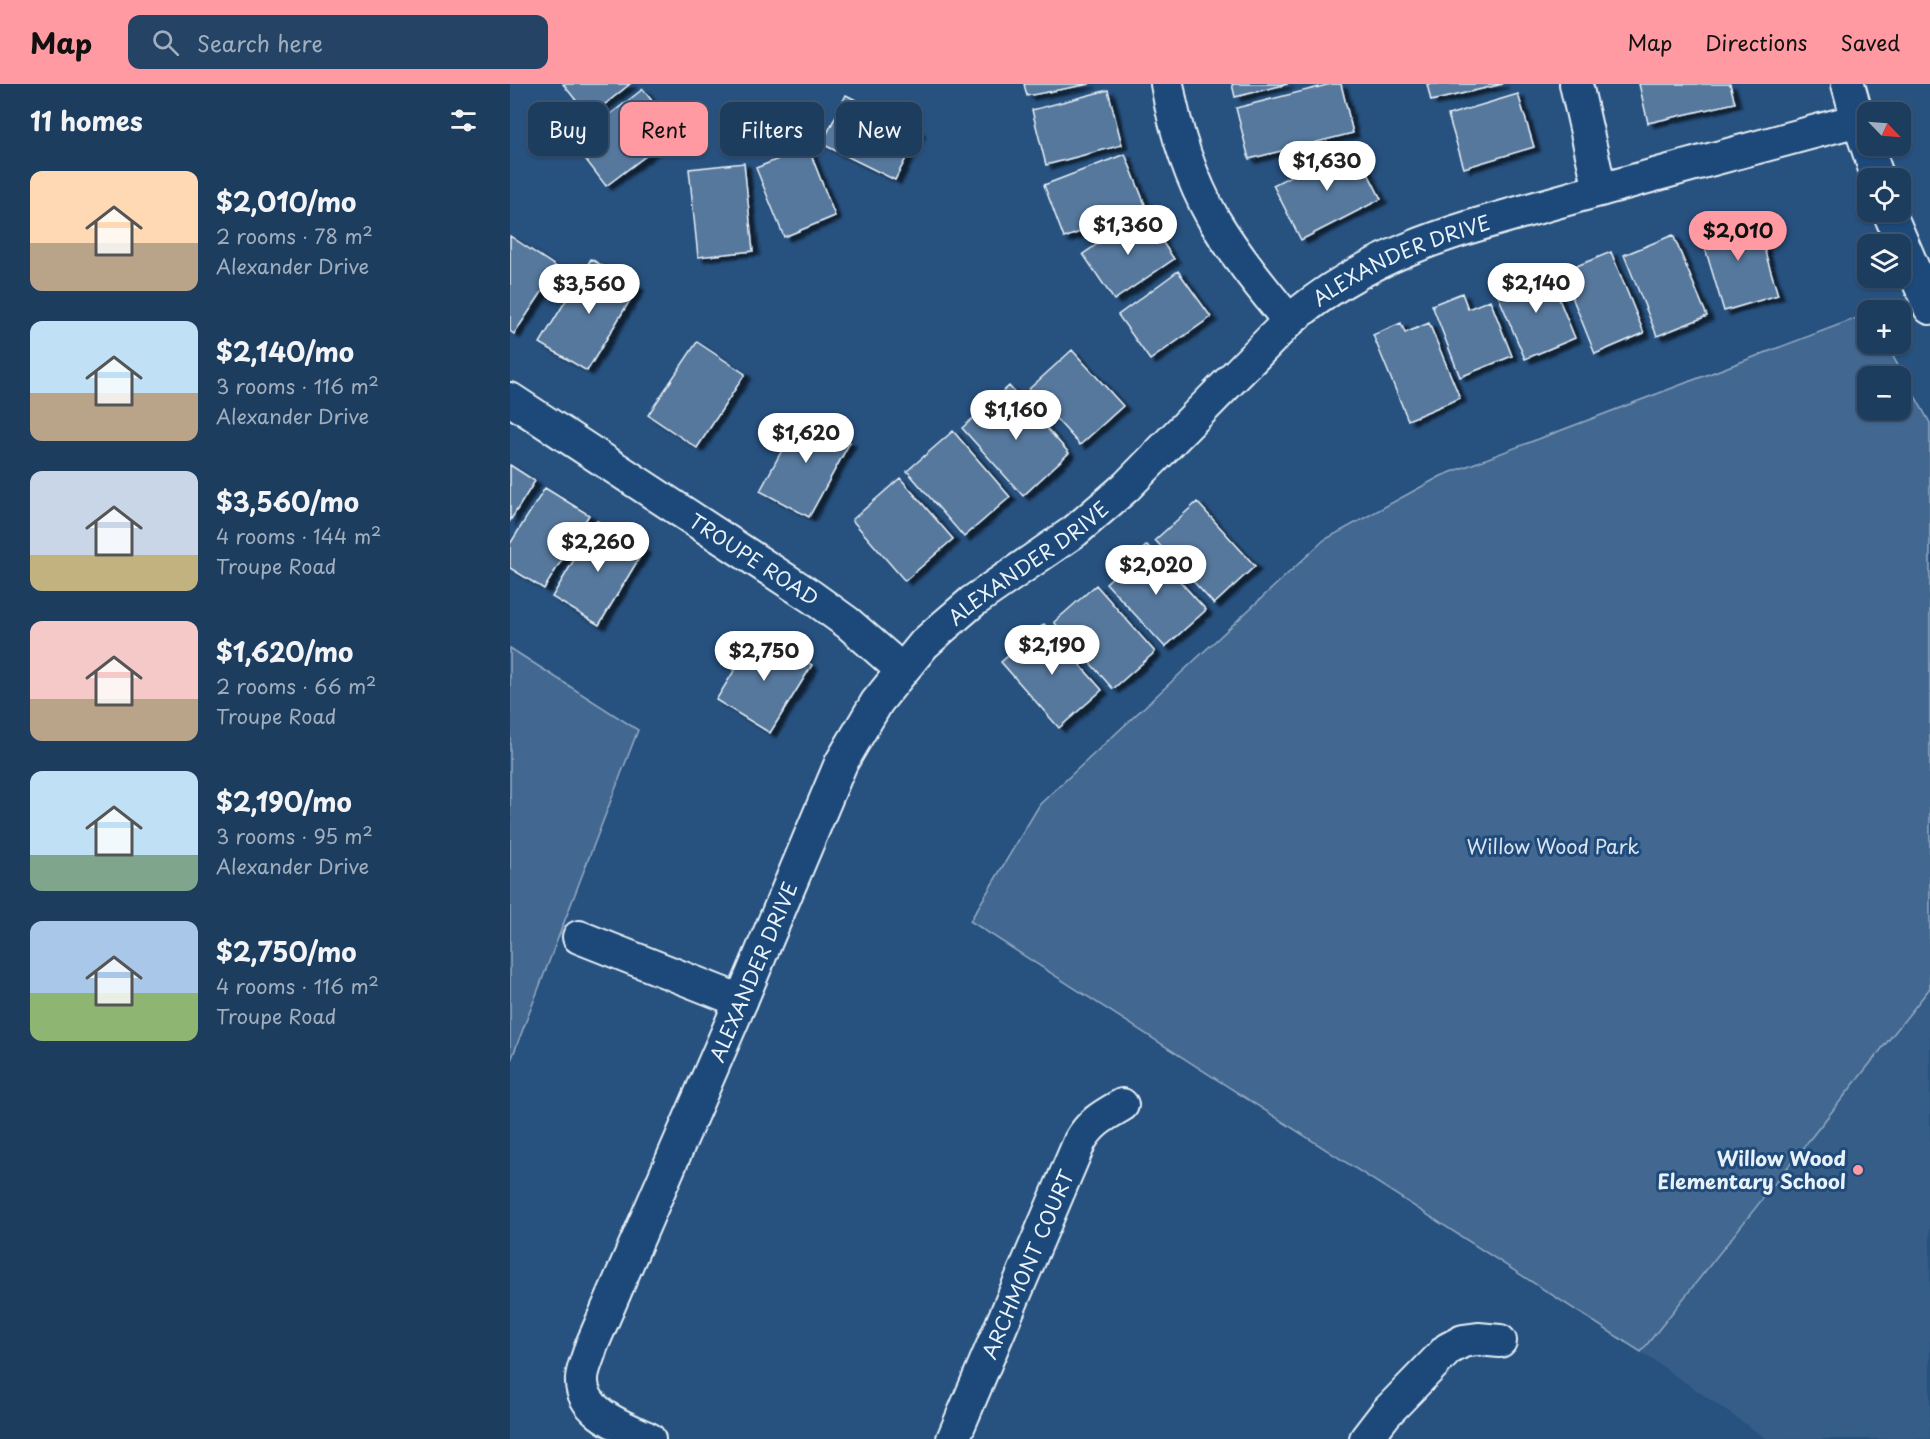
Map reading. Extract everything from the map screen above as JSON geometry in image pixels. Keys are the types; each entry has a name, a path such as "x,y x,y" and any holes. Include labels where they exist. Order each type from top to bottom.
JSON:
{"street":[{"path":"1167,84 1188,158 1214,218 1254,278 1289,321"},
{"path":"1576,84 1600,190"},
{"path":"1848,84 1857,116"},
{"name":"ALEXANDER DRIVE","path":"649,1439 608,1419 585,1397 582,1379 591,1347 841,763 877,702 924,644 972,603 1075,531 1126,487 1289,321 1306,306 1351,276 1402,250 1469,227 1857,120"},
{"path":"1893,222 1930,308"},
{"name":"TROUPE ROAD","path":"510,399 819,602 902,670"},
{"path":"579,937 741,1001"},
{"name":"ARCHMONT COURT","path":"953,1439 1080,1141 1096,1120 1122,1105"},
{"path":"1366,1439 1386,1413 1448,1349 1463,1341 1478,1339 1500,1341"}],"shaded area":[{"name":"Willow Wood Elementary School","path":"1930,988 1930,1439 1767,1439 1641,1352"}],"green space":[{"name":"Willow Wood Park","path":"1857,318 1857,354 1892,354 1898,366 1857,366 1857,420 1911,420 1911,389 1930,423 1930,988 1641,1352 970,921 1040,804 1324,540 1441,476"},
{"path":"510,648 638,730 510,1063"}],"building":[{"path":"563,84 630,84 608,102 577,102"},
{"path":"1024,84 1090,84 1027,96"},
{"path":"1232,84 1288,84 1235,97"},
{"path":"1331,84 1341,84 1353,133 1249,159 1236,108"},
{"path":"1427,84 1503,84 1431,101"},
{"path":"1639,84 1730,84 1735,103 1648,123"},
{"path":"643,89 653,102 626,102"},
{"path":"1108,90 1122,145 1046,165 1032,110"},
{"path":"1518,94 1534,147 1464,168 1448,115"},
{"path":"846,95 860,102 843,102"},
{"path":"620,107 620,156 646,156 606,186 583,156 608,156 608,116"},
{"path":"836,115 836,151 824,145 824,140"},
{"path":"1353,144 1381,199 1301,240 1273,185"},
{"path":"1125,154 1146,207 1064,238 1044,185"},
{"path":"786,156 812,156 835,216 784,237 756,168"},
{"path":"846,156 907,156 895,180"},
{"path":"744,163 753,251 698,257 689,169"},
{"path":"1753,212 1778,295 1724,311 1699,228"},
{"path":"1143,213 1174,259 1114,300 1083,254"},
{"path":"1673,235 1707,316 1657,336 1624,255"},
{"path":"510,236 558,268 514,334 510,331"},
{"path":"1611,252 1644,333 1595,354 1562,272"},
{"path":"591,259 638,287 587,371 540,343"},
{"path":"1547,270 1575,338 1525,359 1496,291"},
{"path":"1178,271 1211,317 1150,360 1118,315"},
{"path":"1462,293 1468,309 1490,300 1512,356 1460,377 1432,305"},
{"path":"1401,323 1405,333 1429,323 1460,398 1408,420 1373,335"},
{"path":"697,342 745,374 697,448 648,415"},
{"path":"1072,350 1123,406 1080,445 1029,389"},
{"path":"1009,386 1069,453 1023,496 962,428"},
{"path":"819,413 841,425 836,435 850,442 809,517 760,491 800,417 813,424"},
{"path":"953,431 1010,497 964,537 907,471"},
{"path":"510,465 535,481 510,521"},
{"path":"900,478 953,539 905,581 852,520"},
{"path":"545,488 589,515 544,589 510,568 510,544"},
{"path":"1197,502 1255,566 1214,604 1155,540"},
{"path":"597,521 644,550 599,625 552,597"},
{"path":"1147,545 1206,610 1165,647 1106,583"},
{"path":"1096,585 1155,652 1113,689 1054,622"},
{"path":"1044,624 1102,690 1059,728 1001,662"},
{"path":"758,632 812,665 770,733 716,700"}],"place":[{"name":"Willow Wood Elementary School","path":"1858,1170"}]}
